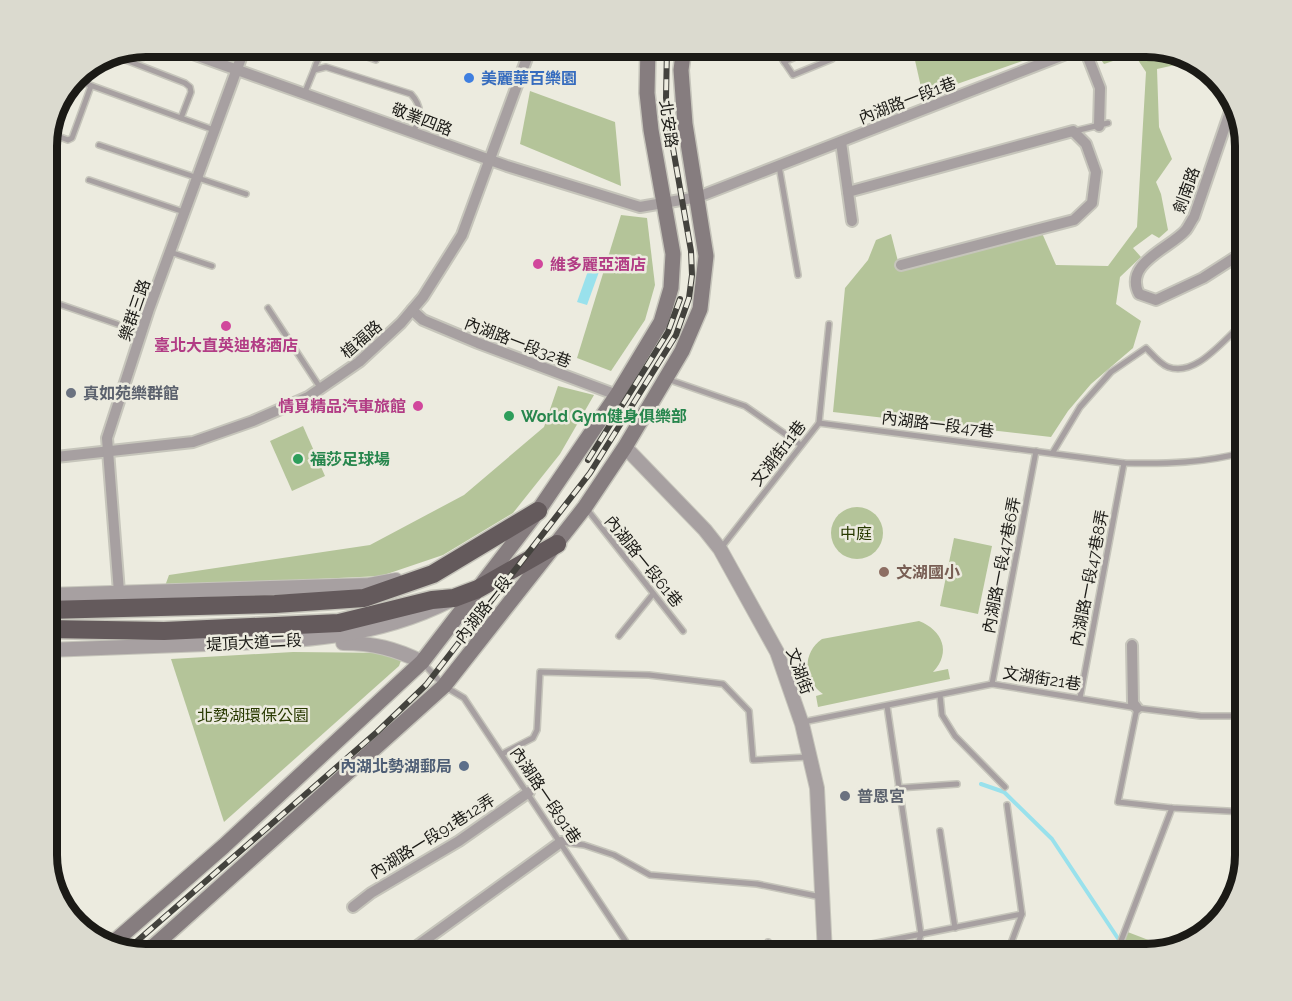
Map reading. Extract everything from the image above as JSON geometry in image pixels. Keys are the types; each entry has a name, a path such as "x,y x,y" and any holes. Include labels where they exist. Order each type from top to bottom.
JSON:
{"highway":[{"path":"57,610 264,605 364,598 433,574 538,511"},
{"name":"堤頂大道二段","path":"57,629 164,630 339,623 432,600 453,598 478,589 557,544"}],"main road":[{"name":"北安路","path":"648,57 646,93 663,205"},
{"name":"北安路","path":"683,57 681,70 685,124 698,197"},
{"name":"內湖路一段","path":"156,944 444,686 585,507 626,447 682,351 700,309 706,256 698,197"},
{"name":"內湖路一段","path":"117,939 224,846 422,662 538,511 617,395 661,322 671,288 673,254 663,205"}],"street":[{"name":"敬業四路","path":"205,57 490,160 640,207 663,205 698,197"},
{"name":"樂群三路","path":"119,592 107,438 170,252 241,57"},
{"name":"植福路","path":"57,457 193,442 253,421 321,389 359,362 423,297 462,235 527,57"},
{"name":"內湖路一段1巷","path":"698,197 1058,57"},
{"name":"內湖路一段1巷","path":"1088,57 1100,88 1103,125"},
{"name":"劍南路","path":"1229,115 1194,217 1186,230 1145,262 1138,275 1136,288 1139,294 1156,300 1203,278 1235,257"},
{"path":"848,192 1073,131 1086,144 1096,172 1092,203 1074,220 901,265"},
{"path":"841,142 852,221"},
{"name":"內湖路一段32巷","path":"412,310 423,320 467,339 617,395"},
{"name":"文湖街","path":"626,447 705,530 720,549 777,651 801,722 817,788 825,944"},
{"path":"57,595 369,585 433,574"},
{"name":"堤頂大道二段","path":"57,650 266,642 356,634 420,616 453,598"},
{"path":"266,642 371,643 402,652 422,662"},
{"path":"1132,645 1133,704 1137,708"},
{"name":"內湖路一段91巷12弄","path":"353,908 370,893 459,841 529,792"},
{"path":"420,944 561,842"}],"lane":[{"path":"305,92 318,57"},
{"path":"367,57 376,60"},
{"path":"781,57 793,75 831,59"},
{"path":"784,62 795,57"},
{"path":"125,60 190,87 191,92 181,118"},
{"path":"314,70 326,67 337,69 411,94 419,103 420,109 414,131"},
{"path":"83,83 214,130"},
{"path":"58,136 68,140 72,138 91,86"},
{"path":"1073,131 1103,125"},
{"path":"99,145 246,194"},
{"path":"779,166 798,275"},
{"path":"89,180 184,213"},
{"path":"170,252 212,266"},
{"path":"57,303 117,324"},
{"path":"268,308 321,389"},
{"name":"文湖街11巷","path":"720,549 819,423 829,324"},
{"path":"1053,452 1080,407 1111,372 1146,348 1167,367 1184,368 1197,363 1235,331"},
{"path":"666,378 745,406 801,446"},
{"name":"內湖路一段47巷","path":"819,423 1124,463 1204,461 1235,454"},
{"name":"內湖路一段47巷6弄","path":"992,684 1036,451"},
{"name":"內湖路一段47巷8弄","path":"1080,698 1124,463"},
{"name":"內湖路一段61巷","path":"585,507 683,631"},
{"path":"618,636 653,594"},
{"name":"內湖路一段91巷","path":"422,662 444,686 464,698 529,792 627,944"},
{"path":"502,754 533,738 537,730 540,672 649,675 723,684 750,711 753,760 810,757"},
{"name":"文湖街21巷","path":"801,722 992,684 1137,708 1201,716 1235,716"},
{"path":"940,694 942,715 956,736 1005,787"},
{"path":"886,706 921,935 918,944"},
{"path":"1137,708 1118,802 1235,811"},
{"path":"898,788 957,784"},
{"path":"1007,805 1022,914 1011,944"},
{"path":"1120,944 1172,808"},
{"path":"940,831 955,928"},
{"path":"561,842 584,845 614,855 650,875 757,884 823,897"},
{"path":"876,944 1022,914"}],"green space":[{"path":"914,57 1034,57 923,96"},
{"path":"1099,57 1125,57 1104,64"},
{"path":"1136,57 1175,62 1175,65 1157,69 1159,127 1172,159 1156,182 1161,194 1168,230 1159,238 1152,234 1133,248 1141,257 1120,277 1116,304 1141,321 1133,348 1091,384 1068,411 1051,437 833,412 845,288 868,260 876,240 891,234 900,269 1042,233 1056,265 1108,266 1137,227 1146,72"},
{"path":"530,91 615,122 621,186 520,144"},
{"path":"621,215 647,218 655,285 645,320 611,371 577,358"},
{"path":"558,386 594,395 560,454 513,513 443,555 381,576 165,586 169,575 370,545 464,495 544,427"},
{"name":"福莎足球場","path":"303,426 325,476 292,491 270,441"},
{"name":"中庭","path":"852,507 862,507 876,514 883,533 876,552 862,559 852,559 842,555 835,548 831,538 831,528 835,518 842,511"},
{"path":"954,538 992,546 978,614 940,606"},
{"path":"919,621 934,630 942,642 942,657 933,672 948,669 950,679 818,707 816,696 823,694 812,681 807,666 811,652 822,639"},
{"name":"北勢湖環保公園","path":"293,652 393,653 402,658 399,666 224,822 171,659"},
{"path":"1125,931 1157,943 1146,944 1120,944"}],"water":[{"path":"600,269 587,305 577,302 588,271"}],"waterway":[{"path":"981,784 1004,792 1052,839 1121,943 1124,944"}],"railway":[{"path":"135,943 377,732 426,685 590,473 676,335 689,298 692,275 691,251 666,98 667,57"},
{"path":"588,460 668,332 680,299"}],"place":[{"name":"美麗華百樂園","path":"469,78"},
{"name":"維多麗亞酒店","path":"538,264"},
{"name":"臺北大直英迪格酒店","path":"226,326"},
{"name":"真如苑樂群館","path":"71,393"},
{"name":"情覓精品汽車旅館","path":"418,406"},
{"name":"World Gym健身俱樂部","path":"509,416"},
{"name":"福莎足球場","path":"298,459"},
{"name":"文湖國小","path":"884,572"},
{"name":"內湖北勢湖郵局","path":"464,766"},
{"name":"普恩宮","path":"845,796"}]}
